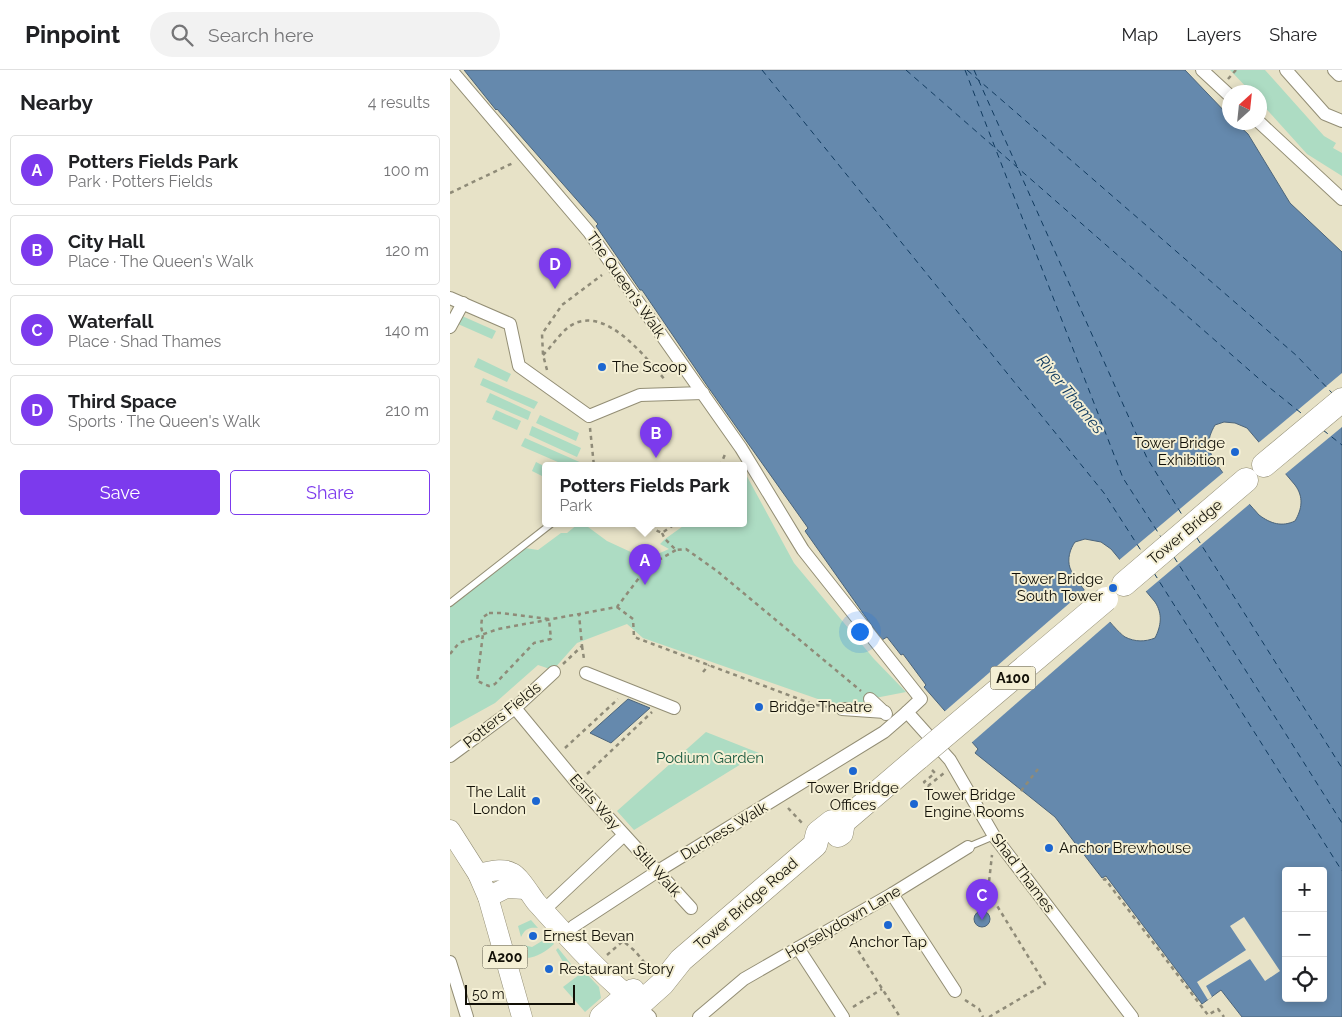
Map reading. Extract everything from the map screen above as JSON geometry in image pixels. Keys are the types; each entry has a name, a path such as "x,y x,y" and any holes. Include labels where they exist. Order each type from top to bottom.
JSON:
{"highway":[{"name":"Tower Bridge","path":"927,765 1115,591 1342,400"},
{"name":"Tower Bridge Road","path":"602,1017 635,1009 670,976 678,962 810,836 818,833 832,822 843,822 927,765"}],"main road":[{"name":"A200","path":"450,830 478,874 488,897 522,1017"},
{"path":"478,874 495,870 510,872 518,877 525,889 635,1009"},
{"path":"488,897 506,888 525,889"}],"street":[{"name":"The Queen's Walk","path":"451,70 589,232 741,448 803,550 922,699 912,708"},
{"path":"1202,70 1222,88"},
{"path":"1286,70 1325,114 1342,121"},
{"path":"1267,129 1342,199"},
{"path":"450,326 455,300 510,324 520,366 588,416 640,395 703,393"},
{"name":"Potters Fields","path":"450,756 515,708 554,672"},
{"path":"586,673 674,708"},
{"path":"870,699 894,723"},
{"name":"Earls Way","path":"515,708 624,835 544,910"},
{"name":"Duchess Walk","path":"566,934 574,926 658,871 884,732 912,708"},
{"name":"Shad Thames","path":"912,708 950,760 994,836 1128,1015"},
{"path":"842,709 885,712"},
{"name":"Still Walk","path":"624,835 690,908"},
{"name":"Horselydown Lane","path":"699,1017 744,979 892,894 968,846"},
{"path":"892,894 955,991"},
{"path":"798,948 842,1016"},
{"path":"450,962 467,1017"}],"lane":[{"path":"450,602 547,527"},
{"name":"Horselydown Lane","path":"968,846 994,836"}],"path":[{"path":"1233,73 1236,70"},
{"path":"450,193 526,157"},
{"path":"551,389 542,334 562,305 614,267"},
{"path":"544,355 568,327 576,323 595,322 618,332 629,340 677,394"},
{"path":"588,416 594,462"},
{"path":"649,527 662,533 676,550"},
{"path":"662,533 671,527"},
{"path":"450,654 459,643 498,629 617,607 648,566 676,550 686,549 717,572 870,699"},
{"path":"617,607 633,620 634,637 815,705 842,709"},
{"path":"489,613 501,613 548,619 551,639 534,643 495,684 489,686 477,681 483,634 480,627 482,618 489,613"},
{"path":"554,672 582,646 579,614"},
{"path":"703,672 709,665"},
{"path":"556,756 628,690"},
{"path":"577,782 661,703"},
{"path":"927,765 924,782 928,786 944,773"},
{"path":"1021,791 1038,769"},
{"path":"784,803 810,836"},
{"path":"989,1017 1045,984 988,891 994,836"},
{"path":"1104,880 1208,1015 1218,1009 1224,1017"},
{"path":"606,955 623,941 635,951 649,968"},
{"path":"854,944 900,1017"},
{"path":"842,1016 883,989"},
{"path":"955,991 967,1002 979,1009 983,1017"}],"green space":[{"path":"1230,70 1265,70 1324,136 1336,143 1333,148 1342,153 1342,176 1307,154 1267,110 1267,85 1244,85"},
{"path":"462,316 496,331 492,339 458,324"},
{"path":"478,358 511,374 507,382 474,367"},
{"path":"483,378 538,402 534,409 480,385"},
{"path":"490,393 531,412 528,420 486,402"},
{"path":"496,410 521,421 517,430 492,419"},
{"path":"540,415 579,433 576,441 536,423"},
{"path":"532,426 581,448 577,457 529,435"},
{"path":"525,438 579,462 558,462 521,446"},
{"path":"536,462 542,465 542,476 532,471"},
{"path":"747,477 794,563 874,659 906,692 870,699 868,705 835,705 643,638 627,624 577,643 553,670 538,665 495,703 450,728 450,606 525,548 538,550 561,533 567,533 574,527 588,527 607,541 646,559 669,549 660,544 682,527 747,527"},
{"name":"Podium Garden","path":"706,732 759,753 634,830 617,811"},
{"path":"531,920 538,928 528,929 521,937 518,926"},
{"path":"545,934 554,944 542,953 527,958 523,945 532,947 542,941"},
{"path":"558,948 575,969 569,972 556,950"},
{"path":"584,971 599,987 601,998 585,1012 563,987"}],"water":[{"name":"River Thames","path":"464,70 1185,70 1222,109 1222,130 1244,130 1248,134 1290,203 1342,252 1342,1017 1242,1017 1221,990 1202,1004 1106,876 1102,878 1055,817 975,753 978,749 924,687 926,685 903,654 901,655 887,637 882,640 805,531 808,528 596,226 598,224","holes":["1224,422 1235,423 1247,428 1295,485 1301,498 1299,512 1295,521 1281,524 1263,518 1238,492 1216,463 1209,447 1210,436 1215,425","1085,539 1101,542 1111,549 1158,606 1160,620 1155,638 1140,641 1125,637 1104,615 1079,583 1070,568 1069,561 1075,542"]},
{"path":"628,699 650,708 611,743 590,733"},
{"path":"982,911 988,913 990,919 988,925 982,927 976,925 974,919 976,913"}],"pier":[{"path":"1342,373 1342,427 1284,475 1257,444"},
{"path":"1225,471 1252,502 1144,593 1118,561"},
{"path":"1087,588 1112,620 970,744 944,712"},
{"path":"1244,917 1280,971 1265,981 1250,959 1206,986 1212,997 1208,1000 1197,982 1246,950 1230,926"}],"ferry route":[{"path":"762,70 1104,493 1142,552"},
{"path":"906,70 1265,384 1306,417"},
{"path":"965,70 1123,478 1161,537"},
{"path":"967,70 1297,356 1333,394"},
{"path":"974,70 1147,458 1184,518"},
{"path":"1323,430 1342,445"},
{"path":"1197,538 1342,768"},
{"path":"1174,557 1342,823"},
{"path":"1154,573 1342,871"}],"place":[{"name":"Third Space","path":"555,289"},
{"name":"The Scoop","path":"602,367"},
{"name":"Tower Bridge Exhibition","path":"1235,452"},
{"name":"City Hall","path":"656,458"},
{"name":"Potters Fields Park","path":"645,585"},
{"name":"Tower Bridge South Tower","path":"1113,588"},
{"name":"Bridge Theatre","path":"759,707"},
{"name":"Tower Bridge Offices","path":"853,771"},
{"name":"The Lalit London","path":"536,801"},
{"name":"Tower Bridge Engine Rooms","path":"914,804"},
{"name":"Anchor Brewhouse","path":"1049,848"},
{"name":"Waterfall","path":"982,920"},
{"name":"Anchor Tap","path":"888,925"},
{"name":"Ernest Bevan","path":"533,936"},
{"name":"Restaurant Story","path":"549,969"}]}
